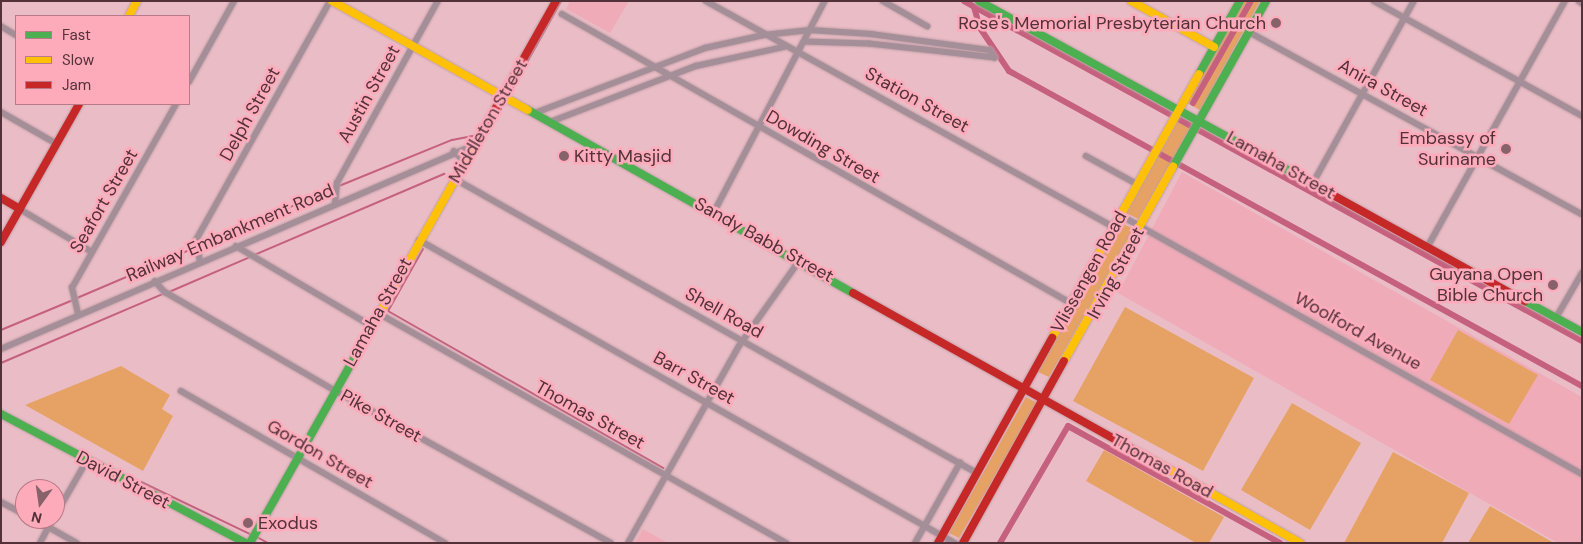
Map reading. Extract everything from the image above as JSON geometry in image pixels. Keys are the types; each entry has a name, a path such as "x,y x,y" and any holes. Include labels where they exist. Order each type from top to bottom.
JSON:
{"street":[{"path":"130,15 137,1"},
{"path":"190,80 234,1"},
{"name":"Sandy Babb Street","path":"331,1 800,260 1024,388"},
{"name":"Delph Street","path":"200,262 196,242 331,1"},
{"name":"Austin Street","path":"335,204 337,182 438,1"},
{"name":"Middleton Street","path":"418,239 556,1"},
{"name":"Station Street","path":"706,1 784,47 800,52 1113,228"},
{"path":"714,212 800,52 825,1"},
{"path":"883,1 927,26"},
{"path":"1132,1 1214,47"},
{"name":"Vlissengen Road","path":"940,539 1240,1"},
{"name":"Irving Street","path":"962,543 1044,400 1266,1"},
{"path":"1374,1 1582,116"},
{"path":"1312,183 1414,1"},
{"path":"1428,246 1565,1"},
{"name":"Lamaha Street","path":"982,2 1179,109 1197,125 1312,183 1582,332"},
{"name":"Dowding Street","path":"562,14 667,77 1071,303"},
{"path":"1,26 15,34"},
{"path":"535,114 650,67 764,35 810,30 871,34 990,50 995,58 870,44 805,42"},
{"name":"Anira Street","path":"1248,32 1582,214"},
{"path":"870,44 871,34"},
{"path":"550,122 667,77 728,56 784,47"},
{"path":"2,238 78,105"},
{"name":"Seafort Street","path":"78,314 71,295 92,252 175,105"},
{"path":"1,112 57,144"},
{"name":"Railway Embankment Road","path":"1,349 454,151 472,146"},
{"path":"454,151 464,161"},
{"path":"1086,156 1138,184"},
{"name":"Shell Road","path":"455,178 977,473"},
{"path":"1,198 92,252"},
{"name":"Woolford Avenue","path":"1120,215 1582,474"},
{"name":"Lamaha Street","path":"251,539 418,239"},
{"name":"Barr Street","path":"418,239 925,525 940,539 955,543"},
{"path":"236,246 256,261 370,325"},
{"path":"628,543 707,402 744,341 800,260"},
{"path":"1556,318 1582,273"},
{"name":"Pike Street","path":"155,281 165,292 334,390 611,543"},
{"name":"Thomas Street","path":"378,313 787,543"},
{"name":"Thomas Road","path":"1024,388 1300,543"},
{"name":"Gordon Street","path":"181,391 445,543"},
{"name":"David Street","path":"1,414 86,462 251,539"},
{"path":"65,499 86,462"},
{"path":"915,543 960,463"},
{"path":"1,502 15,509"},
{"path":"40,543 48,529"},
{"path":"52,529 77,543"}],"shaded area":[{"path":"570,1 629,1 610,33 566,9"},
{"path":"1244,1 1260,1 1200,110 1187,103"},
{"path":"1180,117 1193,124 1139,219 1126,213"},
{"path":"1182,172 1582,397 1582,543 1558,543 1118,293"},
{"path":"1121,223 1134,229 1049,377 1038,372"},
{"path":"1125,307 1254,378 1203,471 1073,401"},
{"path":"1458,330 1538,375 1509,424 1430,380"},
{"path":"121,366 170,395 162,409 173,416 143,471 25,405"},
{"path":"1026,397 1037,403 959,538 949,533"},
{"path":"1292,403 1361,443 1310,530 1241,490"},
{"path":"1104,450 1224,517 1209,543 1196,543 1086,481"},
{"path":"1393,452 1469,493 1442,543 1344,543"},
{"path":"1490,506 1554,543 1468,543"},
{"path":"643,529 668,543 635,543"}],"waterway":[{"path":"511,91 561,1"},
{"path":"964,1 1582,341"},
{"path":"1193,103 1251,1"},
{"path":"974,7 980,28 1009,71 1582,386"},
{"path":"496,115 501,109"},
{"path":"484,134 492,122"},
{"path":"339,186 452,140 477,135"},
{"path":"254,255 444,174"},
{"path":"77,298 335,188"},
{"path":"423,249 388,311 663,468"},
{"path":"169,292 250,257"},
{"path":"1,363 165,293"},
{"path":"1,330 73,300"},
{"path":"1000,543 1068,426 1280,543"},
{"path":"135,479 252,535"},
{"path":"257,537 268,543"}],"traffic: fast":[{"path":"979,1 1320,188"},
{"path":"1199,74 1240,1"},
{"path":"1173,167 1266,1"},
{"path":"528,110 853,293"},
{"path":"1525,301 1582,332"},
{"path":"250,543 369,332"},
{"path":"1,414 246,543"}],"traffic: slow":[{"path":"130,15 137,1"},
{"path":"332,1 528,110"},
{"path":"1131,1 1214,47"},
{"path":"1052,338 1199,74"},
{"path":"369,332 476,143"},
{"path":"1064,361 1173,167"},
{"path":"1138,452 1300,543"}],"traffic: jam":[{"path":"476,143 556,1"},
{"path":"1,242 78,105"},
{"path":"1320,188 1525,301"},
{"path":"1,198 20,209"},
{"path":"853,293 1138,452"},
{"path":"938,543 1052,338"},
{"path":"963,543 1064,361"}],"place":[{"name":"Rose's Memorial Presbyterian Church","path":"1276,23"},
{"name":"Embassy of Suriname","path":"1506,149"},
{"name":"Kitty Masjid","path":"564,156"},
{"name":"Guyana Open Bible Church","path":"1553,285"},
{"name":"Exodus","path":"248,523"}]}
